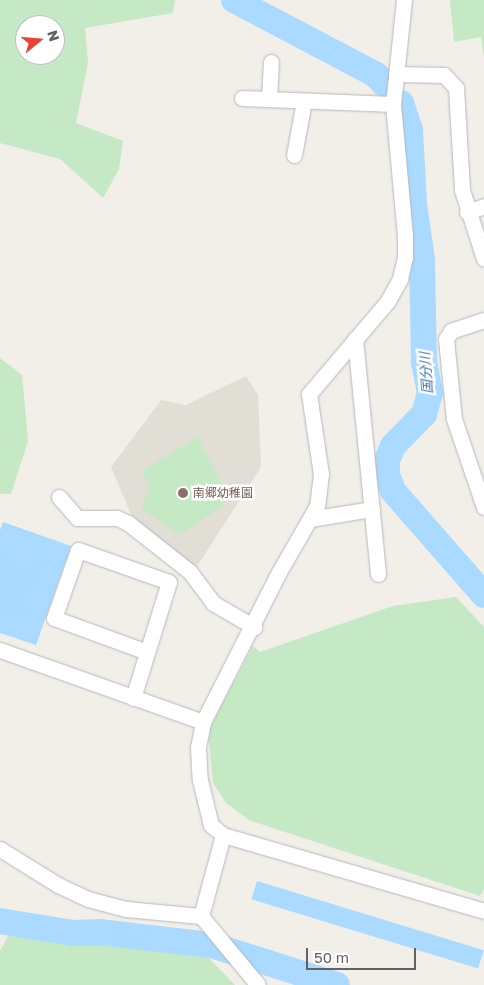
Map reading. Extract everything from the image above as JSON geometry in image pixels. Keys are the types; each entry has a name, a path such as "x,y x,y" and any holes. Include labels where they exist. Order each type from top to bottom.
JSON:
{"street":[{"path":"404,0 393,104 405,257 400,280 387,302 309,394 321,490 310,519 279,572 254,626 202,722 198,747 200,780 211,825 223,835 484,911"},
{"path":"269,99 271,62"},
{"path":"396,74 444,75 456,88 462,190 467,212 484,259"},
{"path":"242,98 393,104"},
{"path":"294,155 304,101"},
{"path":"467,212 484,206"},
{"path":"484,320 451,331 446,339 454,419 484,507"},
{"path":"355,339 378,574"},
{"path":"59,496 78,518 117,518 128,523 190,572 213,603 254,626"},
{"path":"310,519 372,509"},
{"path":"133,698 148,652 169,582 78,550 54,618 148,652"},
{"path":"0,650 202,722"},
{"path":"201,916 223,835"},
{"path":"0,850 88,899 126,909 201,916 258,985"}],"shaded area":[{"name":"南郷幼稚園","path":"246,376 258,395 261,467 194,571 133,519 111,467 161,400 186,405"}],"green space":[{"path":"0,0 175,0 173,13 85,28 88,63 76,123 123,141 119,169 103,198 60,159 0,143"},
{"path":"450,0 484,0 484,58 481,37 454,42"},
{"path":"0,358 22,375 28,441 11,494 0,494"},
{"path":"198,437 228,495 223,505 180,535 141,509 150,488 141,471"},
{"path":"456,597 484,627 484,889 480,896 249,820 226,803 213,783 208,731 253,646 260,652 393,606"},
{"path":"16,922 199,948 235,985 0,985 0,951"}],"water":[{"path":"3,522 71,546 36,645 0,633 0,530"},
{"path":"257,881 484,950 478,968 251,899"}],"waterway":[{"name":"国分川","path":"234,0 376,75 384,84"},
{"name":"国分川","path":"401,103 410,130 414,204 422,260 424,362 430,393 424,414 393,446 387,460 387,475 393,491 484,595"},
{"path":"0,921 73,933 99,932 212,945 337,985"}],"place":[{"name":"南郷幼稚園","path":"183,493"}]}
